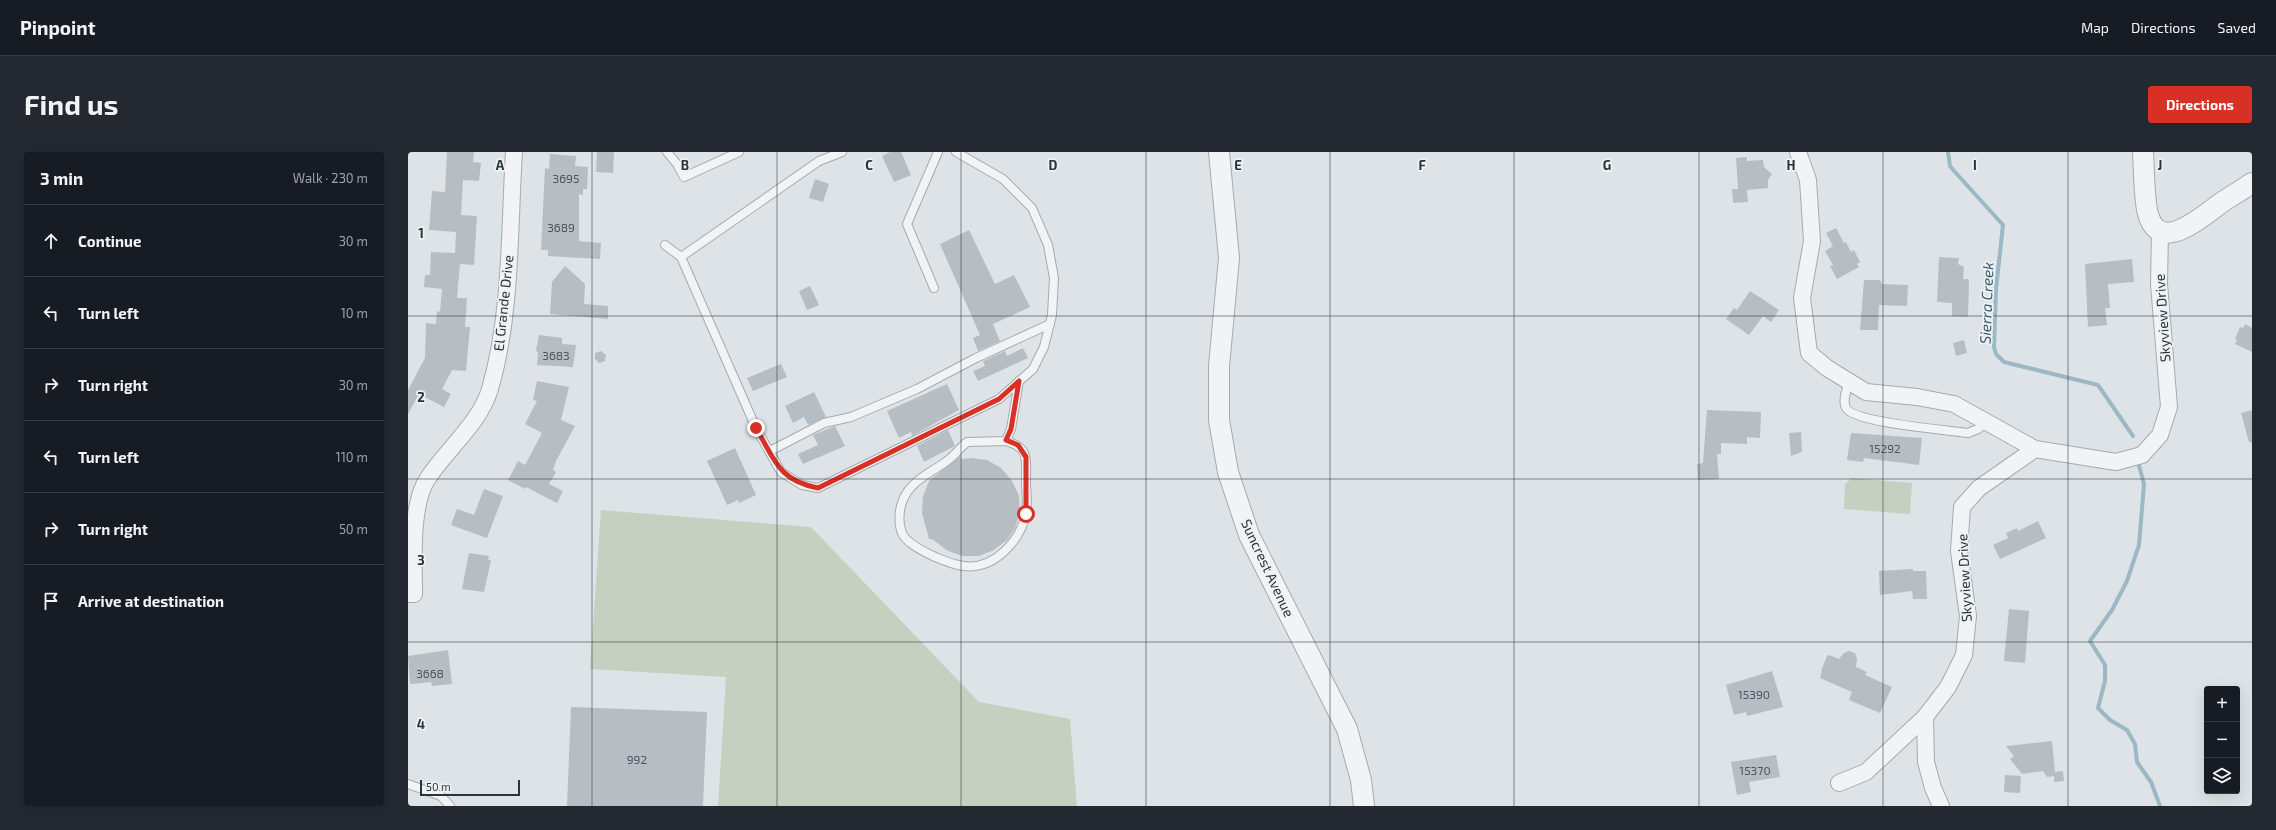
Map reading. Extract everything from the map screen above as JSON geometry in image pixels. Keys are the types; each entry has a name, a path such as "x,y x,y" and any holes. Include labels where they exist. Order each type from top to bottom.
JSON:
{"street":[{"name":"El Grande Drive","path":"408,594 414,594 414,549 417,508 427,480 478,413 489,391 499,349 504,312 514,152"},
{"name":"Suncrest Avenue","path":"1218,152 1229,258 1219,366 1219,420 1228,472 1249,535 1347,729 1362,780 1364,806"},
{"path":"1798,152 1808,180 1812,241 1802,298 1809,353 1866,392 1917,397 1954,404 2035,449"},
{"path":"2143,152 2147,211 2153,223 2160,231 2169,233 2189,227 2252,183"},
{"name":"Skyview Drive","path":"1839,783 1866,772 1925,717 1948,687 1964,654 1968,616 1959,551 1962,507 1979,488 2035,449 2116,462 2142,455 2160,435 2169,407 2159,284 2160,231"},
{"path":"1925,717 1926,762 1933,788 1941,806"}],"lane":[{"path":"667,152 677,164 684,177 739,152"},
{"path":"681,257 819,161 842,152"},
{"path":"934,288 907,224 938,152"},
{"path":"665,245 681,257 756,428 781,472 802,485 818,488 999,399 1033,369 1044,347 1052,315 1054,278 1048,246 1032,208 1003,179 956,152"},
{"path":"770,451 824,423 851,417 917,389 976,358 1050,324"},
{"path":"1006,440 1011,429 1019,381"},
{"path":"1849,381 1845,403 1846,409 1850,413 1864,418 1899,425 1968,432 1978,429 1987,422"},
{"path":"1006,440 1018,445 1026,457 1026,514 1016,537 1004,552 987,562 966,566 951,564 925,552 911,543 902,533 899,519 903,500 912,485 949,460 967,442 1006,440"},
{"path":"408,784 441,796 450,806"}],"green space":[{"path":"1852,478 1912,483 1910,514 1844,509 1845,484"},
{"path":"601,510 811,527 979,702 1070,719 1077,806 718,806 726,677 590,669"}],"building":[{"path":"447,152 474,152 473,162 481,163 479,181 463,180 461,215 477,216 474,265 460,264 457,298 467,298 465,327 470,327 466,371 452,370 442,389 451,394 444,407 419,394 408,414 408,390 425,358 426,323 436,324 437,311 440,312 442,289 424,287 425,275 430,275 431,252 455,253 456,232 429,230 432,191 445,192"},
{"path":"597,152 614,152 613,173 596,172"},
{"path":"890,152 901,152 911,175 894,182 882,156"},
{"path":"550,154 576,156 575,166 588,167 587,189 583,189 583,195 579,194 579,241 601,243 600,259 548,256 548,250 541,250 545,168 549,169"},
{"path":"1747,157 1747,161 1763,160 1764,167 1772,174 1768,180 1768,188 1747,190 1748,202 1733,203 1732,189 1738,189 1736,158"},
{"path":"815,179 829,184 823,202 809,198"},
{"path":"1836,228 1844,243 1846,242 1851,252 1854,250 1860,262 1857,264 1859,267 1837,279 1830,266 1833,265 1825,251 1833,246 1826,233"},
{"path":"969,230 995,284 1014,275 1030,307 993,324 1000,341 978,351 973,338 980,335 940,244"},
{"path":"1939,257 1959,258 1958,264 1964,267 1963,279 1968,279 1969,282 1968,317 1952,316 1952,303 1937,302"},
{"path":"2132,259 2134,282 2108,284 2110,308 2105,308 2107,325 2088,327 2085,264"},
{"path":"565,266 585,284 584,304 608,306 608,319 550,314 552,282"},
{"path":"1864,280 1880,280 1882,284 1908,285 1907,306 1879,305 1878,330 1860,330"},
{"path":"810,286 819,305 807,310 799,291"},
{"path":"1750,291 1779,310 1771,322 1763,316 1749,335 1726,319 1734,308 1737,310"},
{"path":"2245,324 2252,328 2252,352 2235,344 2237,340 2235,339 2240,327 2243,328"},
{"path":"539,335 562,338 562,344 576,345 573,367 537,365 538,353 536,350"},
{"path":"1964,340 1967,353 1956,356 1953,343"},
{"path":"1023,348 1028,358 978,381 973,371 985,366 983,361 1005,351 1007,356"},
{"path":"601,351 606,355 605,361 599,363 595,359 595,353"},
{"path":"781,364 787,377 753,391 747,378"},
{"path":"537,381 569,387 561,420 575,426 556,461 553,470 556,472 549,484 563,491 557,503 526,487 525,489 508,480 518,461 525,465 542,433 525,424 537,401 533,400"},
{"path":"947,384 959,410 912,436 911,432 899,438 887,411"},
{"path":"814,392 826,417 808,425 804,417 793,423 785,406"},
{"path":"1707,410 1761,412 1760,438 1747,437 1747,444 1721,443 1721,454 1717,454 1719,479 1698,480 1697,464 1703,463"},
{"path":"2252,410 2252,442 2249,442 2241,413"},
{"path":"835,426 845,446 803,464 798,454 818,445 813,435"},
{"path":"948,430 955,446 924,462 917,446"},
{"path":"1801,432 1802,452 1791,456 1789,433"},
{"path":"1851,433 1922,438 1919,465 1864,458 1863,462 1847,460"},
{"path":"735,448 756,495 739,503 738,500 727,505 707,461"},
{"path":"960,456 962,459 971,458 987,460 1001,468 1012,481 1019,496 1020,512 1015,528 1007,540 994,550 979,556 963,556 948,551 932,539 929,539 922,513 923,496 929,481"},
{"path":"484,489 503,496 487,538 451,525 457,509 474,515"},
{"path":"2038,521 2046,538 2000,559 1993,545 2008,538 2006,533 2017,528 2018,531"},
{"path":"469,553 489,556 488,560 491,560 484,592 462,589"},
{"path":"1913,569 1913,571 1926,571 1927,599 1913,599 1912,591 1880,595 1879,571"},
{"path":"2009,609 2029,611 2025,663 2004,661"},
{"path":"448,650 452,684 432,686 431,682 410,684 408,656"},
{"path":"1849,651 1855,653 1857,659 1856,667 1867,672 1865,675 1892,687 1880,713 1849,700 1852,692 1820,678 1827,656 1829,655 1839,659 1844,653"},
{"path":"1772,671 1783,707 1747,716 1746,712 1734,715 1726,685"},
{"path":"571,707 707,712 703,806 567,806"},
{"path":"2052,741 2055,772 2063,771 2064,781 2054,782 2054,776 2047,777 2043,771 2022,774 2010,759 2014,756 2006,746"},
{"path":"1776,755 1780,777 1749,782 1751,792 1737,795 1731,762"},
{"path":"2005,775 2021,776 2020,793 2004,792"}],"waterway":[{"name":"Sierra Creek","path":"1948,152 1950,166 2003,225 1996,289 1994,347 1996,354 2004,362 2098,385 2133,436"},
{"name":"Sierra Creek","path":"2138,462 2144,484 2139,545 2127,581 2112,610 2090,641 2105,665 2105,681 2098,708 2110,720 2127,730 2135,744 2137,762 2151,782 2160,806"}],"route":[{"path":"756,428 781,472 802,485 818,488 999,399 1019,381 1011,429 1006,440 1018,445 1026,457 1026,514"}]}
